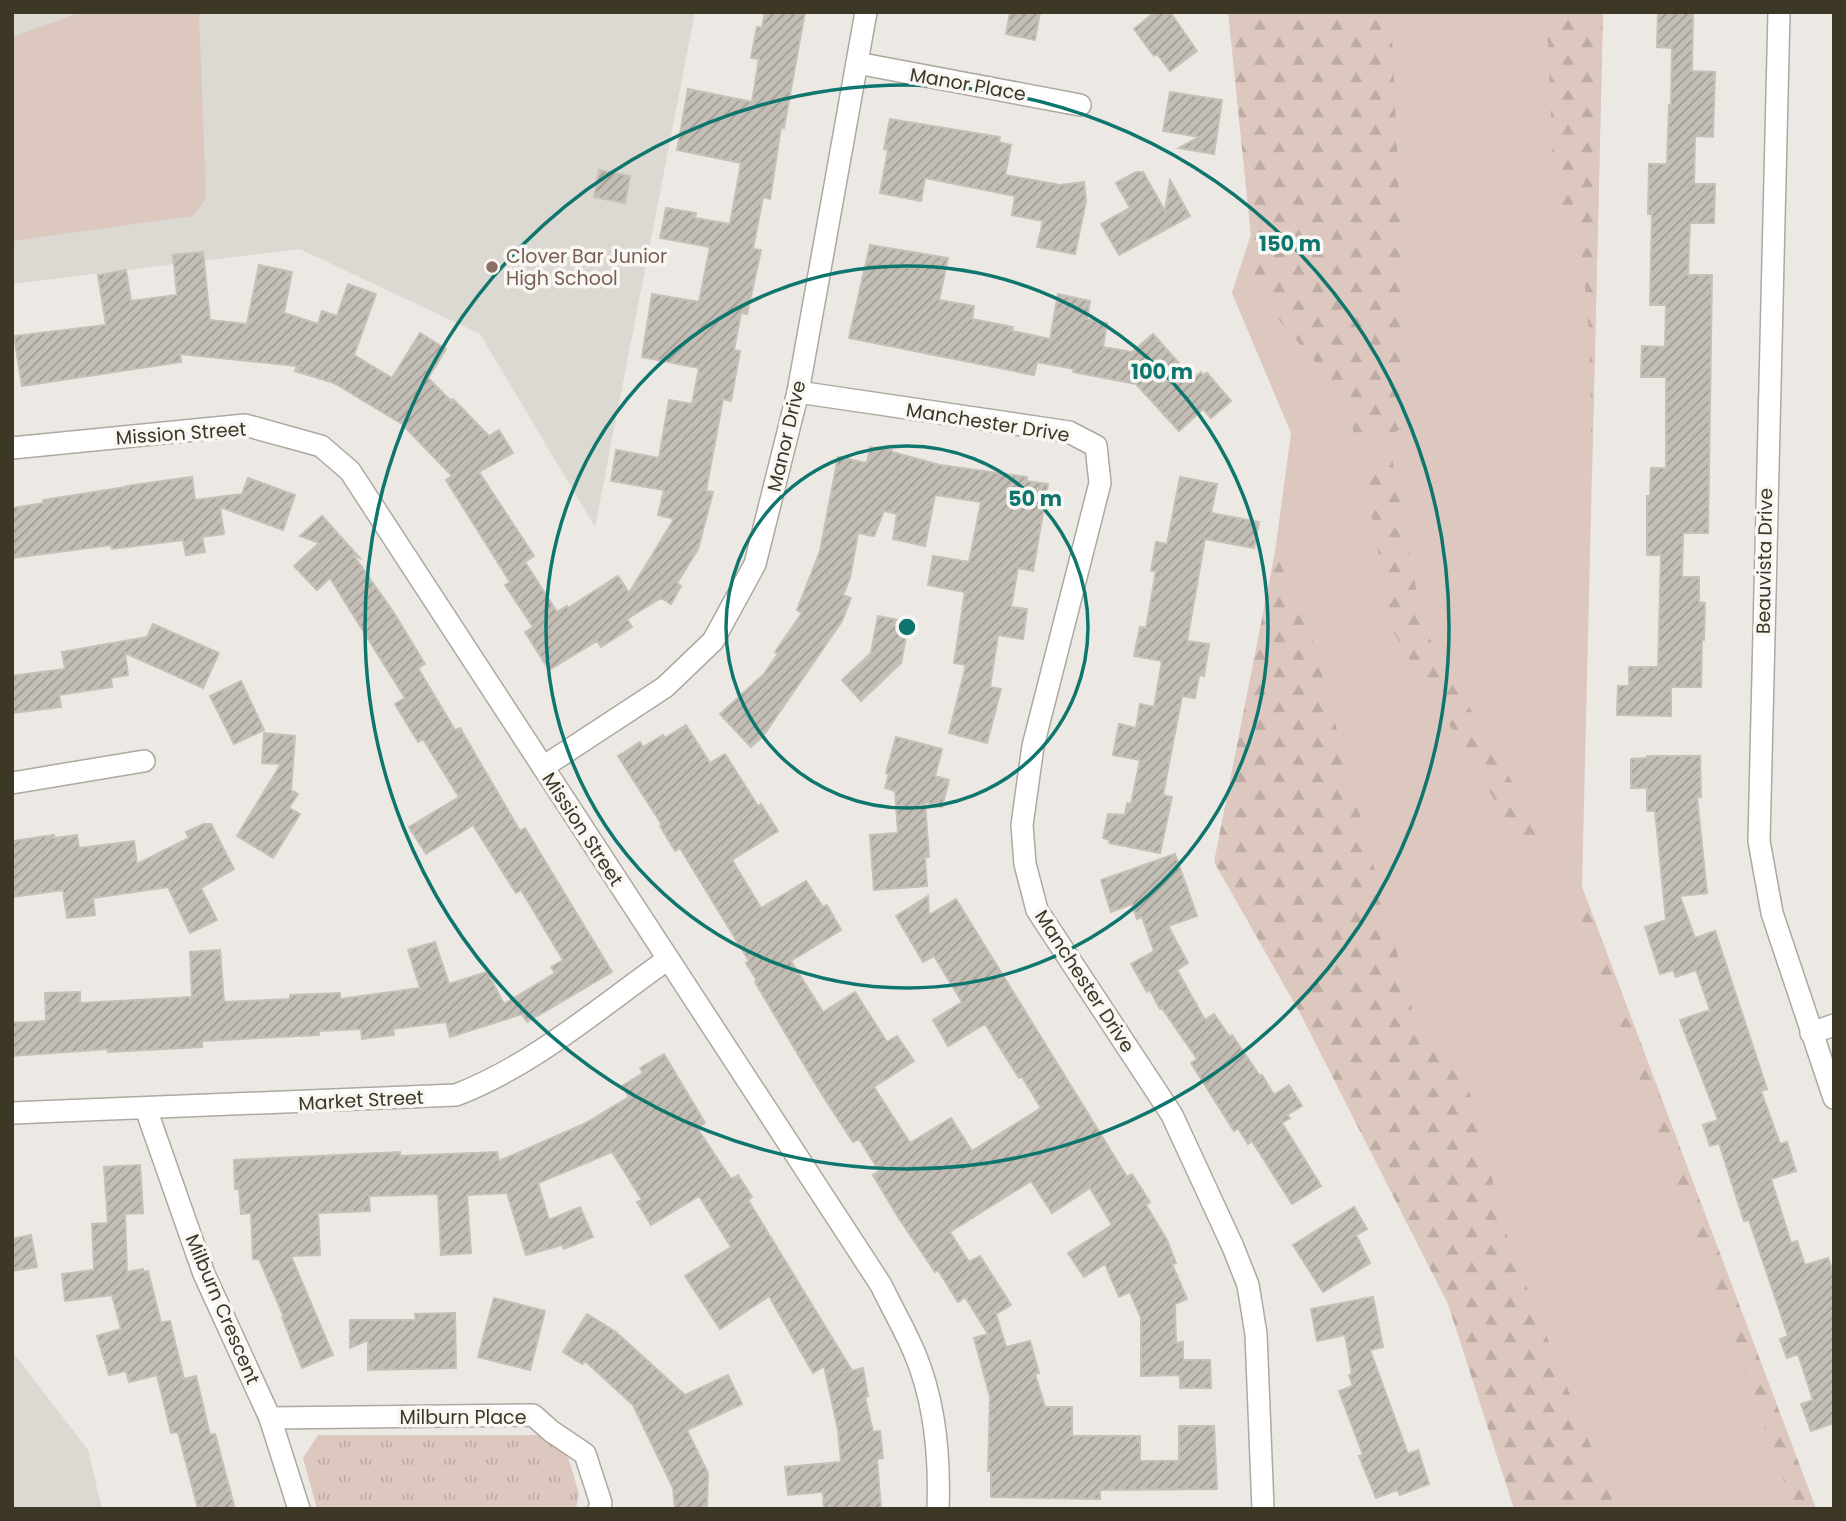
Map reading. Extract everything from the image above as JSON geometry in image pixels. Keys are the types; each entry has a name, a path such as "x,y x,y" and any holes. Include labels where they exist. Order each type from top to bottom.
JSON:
{"street":[{"name":"Manor Drive","path":"543,767 665,687 713,641 755,564 798,392 866,12"},
{"name":"Beauvista Drive","path":"1779,12 1759,841 1772,913 1834,1098"},
{"name":"Manor Place","path":"857,64 1080,105"},
{"name":"Manchester Drive","path":"798,392 1069,432 1096,446 1100,483 1033,746 1022,825 1025,864 1037,910 1172,1115 1248,1285 1256,1334 1263,1509"},
{"name":"Mission Street","path":"12,448 245,425 321,446 350,471 881,1285 916,1355 931,1406 940,1469 938,1509"},
{"path":"12,783 144,761"},
{"name":"Market Street","path":"12,1113 456,1095 517,1067 668,958"},
{"path":"1811,1033 1834,1025"},
{"name":"Milburn Crescent","path":"146,1109 204,1274 270,1418 299,1509"},
{"name":"Milburn Place","path":"270,1418 533,1415 585,1454 601,1503 600,1509"}],"shaded area":[{"name":"Clover Bar Junior High School","path":"12,12 695,12 595,527 480,334 300,249 12,284"},
{"path":"12,1351 88,1450 102,1509 12,1509"}],"green space":[{"path":"82,12 199,12 206,199 192,216 12,241 12,40 15,36"},
{"path":"1228,12 1391,12 1409,424 1386,437 1355,436 1340,392 1257,294"},
{"path":"1282,12 1603,12 1582,887 1816,1509 1543,1509 1275,552 1291,433 1232,293 1302,75"},
{"path":"1543,12 1603,12 1592,473 1589,332 1577,201 1555,217 1548,42"},
{"path":"1391,452 1423,627 1545,839 1527,854 1393,631 1363,471"},
{"path":"1275,552 1310,630 1420,1038 1465,1074 1509,1243 1616,1509 1514,1509 1448,1304 1301,1015 1214,862"},
{"path":"1582,887 1816,1509 1794,1509 1572,893"},
{"path":"318,1435 544,1435 567,1453 579,1494 576,1509 317,1509 303,1458"}],"building":[{"path":"765,12 805,12 784,128 781,127 770,199 763,197 753,249 761,250 747,314 741,313 734,350 740,351 731,401 723,399 706,491 713,492 698,549 677,583 681,586 671,604 661,598 627,619 632,627 601,647 597,641 549,670 525,632 533,627 505,585 510,582 446,480 452,476 402,424 334,383 295,371 297,366 180,354 181,362 22,386 14,336 106,325 98,275 126,270 131,301 177,295 173,255 203,252 210,320 247,324 259,265 292,272 284,313 318,324 322,311 337,316 348,284 376,294 354,355 392,378 420,333 446,349 428,378 489,436 499,430 513,453 479,472 534,556 525,562 557,612 567,606 568,608 618,576 629,593 674,519 658,515 664,490 611,481 616,450 659,458 669,400 692,404 699,368 642,357 652,294 699,302 710,247 660,238 666,208 696,213 695,218 730,224 741,163 677,150 688,89 752,102 759,59 751,58 757,27 762,28"},
{"path":"1010,12 1040,12 1035,40 1006,34"},
{"path":"1155,12 1170,12 1197,51 1170,71 1157,54 1154,56 1134,29"},
{"path":"1658,12 1693,12 1692,71 1715,72 1713,137 1695,136 1694,184 1715,184 1714,223 1690,223 1688,275 1712,275 1708,533 1683,533 1682,577 1699,577 1699,602 1705,603 1704,640 1701,687 1671,687 1671,716 1617,715 1618,686 1629,686 1629,667 1658,667 1661,555 1647,555 1647,496 1650,496 1651,468 1666,468 1666,377 1641,377 1642,346 1665,347 1666,305 1650,305 1652,214 1648,214 1649,164 1667,164 1671,105 1672,48 1657,47"},
{"path":"1170,92 1222,100 1214,154 1179,148 1199,137 1163,131"},
{"path":"890,119 1000,137 999,142 1011,145 1005,175 1060,185 1084,182 1086,201 1075,254 1037,247 1043,221 1012,215 1015,196 925,178 921,201 880,193 888,150 884,149"},
{"path":"599,170 630,176 625,203 594,197"},
{"path":"1136,172 1143,172 1165,211 1170,180 1190,216 1119,255 1101,224 1130,208 1116,183"},
{"path":"870,245 948,258 939,300 974,306 972,319 1013,327 1012,331 1050,339 1058,294 1090,301 1087,319 1107,323 1103,347 1132,352 1153,334 1193,379 1201,372 1203,375 1207,373 1231,401 1211,418 1203,409 1179,431 1136,384 1037,362 1034,375 849,338"},
{"path":"870,447 892,450 940,465 1027,477 1027,481 1048,484 1033,571 1018,568 1011,607 1027,609 1023,639 998,635 990,687 1001,689 987,743 949,733 966,665 954,663 965,592 928,585 933,556 969,562 981,502 935,495 925,546 893,539 897,514 884,511 874,536 858,533 850,578 843,595 851,598 842,621 763,736 751,747 720,714 763,675 802,613 797,610 820,551 838,457 867,463"},
{"path":"192,477 195,500 242,494 248,478 295,495 283,530 220,507 224,534 202,537 205,552 186,555 183,540 112,549 111,545 12,558 12,508 44,503 43,500"},
{"path":"1180,477 1217,484 1211,513 1259,522 1254,548 1205,539 1187,641 1209,644 1204,676 1199,675 1195,698 1182,696 1163,795 1172,797 1160,853 1109,843 1110,840 1103,838 1108,814 1125,815 1127,803 1131,804 1140,760 1113,755 1119,724 1136,728 1140,704 1154,707 1162,661 1134,656 1140,627 1146,628 1156,571 1151,571 1156,542 1167,544"},
{"path":"322,516 360,558 354,556 394,613 425,664 418,668 455,730 460,728 520,831 525,828 612,972 527,1022 522,1014 450,1037 446,1022 393,1029 394,1035 362,1039 361,1029 319,1031 319,1035 202,1041 202,1047 108,1052 108,1049 12,1056 12,1023 46,1021 45,993 80,992 80,1003 192,997 190,952 220,950 224,1002 290,999 290,995 340,993 340,999 420,988 408,950 435,942 449,984 487,972 504,1004 555,973 551,967 563,960 521,890 516,893 473,825 426,854 409,827 459,797 423,739 418,742 395,704 405,698 330,578 317,590 294,566 319,543 300,536"},
{"path":"878,616 909,622 901,663 861,701 842,680 871,653"},
{"path":"153,624 219,653 203,688 125,653 128,675 111,678 112,687 59,695 61,707 12,713 12,676 65,669 62,652 147,637"},
{"path":"241,681 264,730 234,744 210,696"},
{"path":"686,725 710,763 725,754 758,806 761,804 778,831 732,860 761,908 806,881 823,907 827,905 841,930 791,961 823,1012 855,992 887,1042 897,1036 914,1061 874,1087 910,1143 951,1118 972,1151 1041,1108 985,1024 948,1046 933,1020 962,1002 934,956 923,962 896,916 928,896 929,915 956,899 1127,1177 1132,1174 1150,1202 1146,1205 1167,1240 1176,1263 1172,1264 1187,1299 1175,1304 1176,1343 1183,1342 1183,1360 1210,1360 1211,1388 1180,1388 1180,1375 1141,1376 1141,1318 1130,1292 1119,1297 1105,1264 1084,1277 1068,1253 1112,1225 1090,1188 1052,1213 1031,1181 950,1232 969,1262 980,1256 1011,1305 996,1314 1006,1347 1030,1341 1039,1373 1035,1374 1045,1407 1072,1407 1072,1436 1140,1436 1140,1461 1179,1461 1179,1426 1214,1426 1217,1489 1100,1490 1100,1499 991,1497 991,1471 988,1471 990,1397 974,1338 988,1334 965,1297 958,1302 938,1270 935,1272 898,1217 873,1175 879,1171 859,1139 853,1142 821,1093 755,982 757,981 746,963 749,961 680,848 675,851 660,826 662,825 618,756 640,742 643,747"},
{"path":"264,733 295,736 291,790 298,794 289,808 300,814 273,858 237,836 281,764 262,763"},
{"path":"896,737 942,749 935,776 949,780 942,807 925,802 929,857 925,857 927,886 874,890 870,835 898,833 895,791 885,788 889,774 886,773"},
{"path":"1647,756 1700,756 1701,797 1697,797 1707,893 1680,896 1695,938 1715,931 1767,1089 1761,1091 1780,1144 1787,1142 1796,1171 1771,1179 1791,1243 1797,1241 1805,1265 1828,1258 1834,1275 1834,1423 1811,1431 1801,1404 1813,1400 1798,1354 1787,1358 1780,1339 1788,1336 1749,1220 1744,1221 1719,1143 1710,1146 1703,1125 1718,1120 1680,1020 1710,1010 1696,970 1676,977 1673,970 1660,974 1645,927 1666,920 1655,811 1647,811 1647,788 1631,788 1631,759"},
{"path":"204,824 211,824 234,869 201,888 217,920 190,933 168,887 93,898 95,915 67,918 63,890 12,897 12,841 54,835 54,838 77,835 79,848 134,841 137,864 189,838 186,832"},
{"path":"1175,854 1197,916 1168,926 1188,963 1177,970 1205,1020 1214,1014 1260,1076 1262,1075 1274,1095 1289,1085 1302,1106 1287,1115 1290,1118 1282,1123 1321,1186 1292,1204 1252,1141 1248,1144 1238,1128 1234,1131 1191,1063 1197,1059 1162,1008 1160,1009 1150,990 1147,992 1131,964 1154,951 1142,917 1137,919 1132,904 1111,912 1101,880"},
{"path":"664,1054 705,1123 697,1128 731,1179 738,1175 752,1197 748,1200 851,1369 844,1373 863,1368 868,1396 865,1397 873,1432 880,1431 883,1458 877,1459 881,1509 824,1509 823,1492 788,1495 785,1467 841,1462 838,1430 824,1366 813,1373 769,1296 720,1329 685,1276 731,1247 699,1196 651,1225 637,1202 642,1200 612,1152 538,1183 549,1220 580,1207 593,1237 564,1249 562,1245 526,1255 507,1193 467,1195 471,1253 441,1255 438,1194 369,1196 370,1211 318,1213 320,1255 291,1256 333,1355 302,1368 259,1259 253,1259 251,1213 241,1214 239,1189 235,1189 234,1160 400,1152 400,1156 497,1152 499,1161 584,1124 629,1097 622,1086 643,1073 640,1068"},
{"path":"140,1165 143,1213 125,1214 127,1272 143,1269 143,1272 148,1271 161,1323 170,1321 184,1379 196,1376 210,1435 215,1434 235,1509 198,1509 178,1432 171,1433 157,1375 129,1382 126,1371 109,1375 97,1336 121,1329 112,1295 65,1301 62,1274 94,1270 92,1224 108,1223 104,1167"},
{"path":"1354,1207 1367,1229 1356,1235 1370,1263 1323,1292 1293,1245"},
{"path":"31,1235 37,1267 12,1271 12,1239"},
{"path":"1373,1297 1383,1347 1370,1350 1408,1454 1418,1450 1429,1484 1400,1495 1397,1490 1376,1498 1359,1456 1363,1455 1339,1391 1353,1386 1349,1375 1352,1374 1345,1335 1317,1341 1311,1309"},
{"path":"494,1298 545,1311 530,1370 478,1357"},
{"path":"455,1313 456,1368 368,1370 368,1340 350,1348 350,1320 416,1320 415,1314"},
{"path":"587,1314 616,1332 685,1395 728,1375 742,1404 687,1430 708,1473 707,1509 675,1509 673,1488 633,1405 585,1361 582,1364 563,1352"}],"place":[{"name":"Clover Bar Junior High School","path":"492,267"}]}
